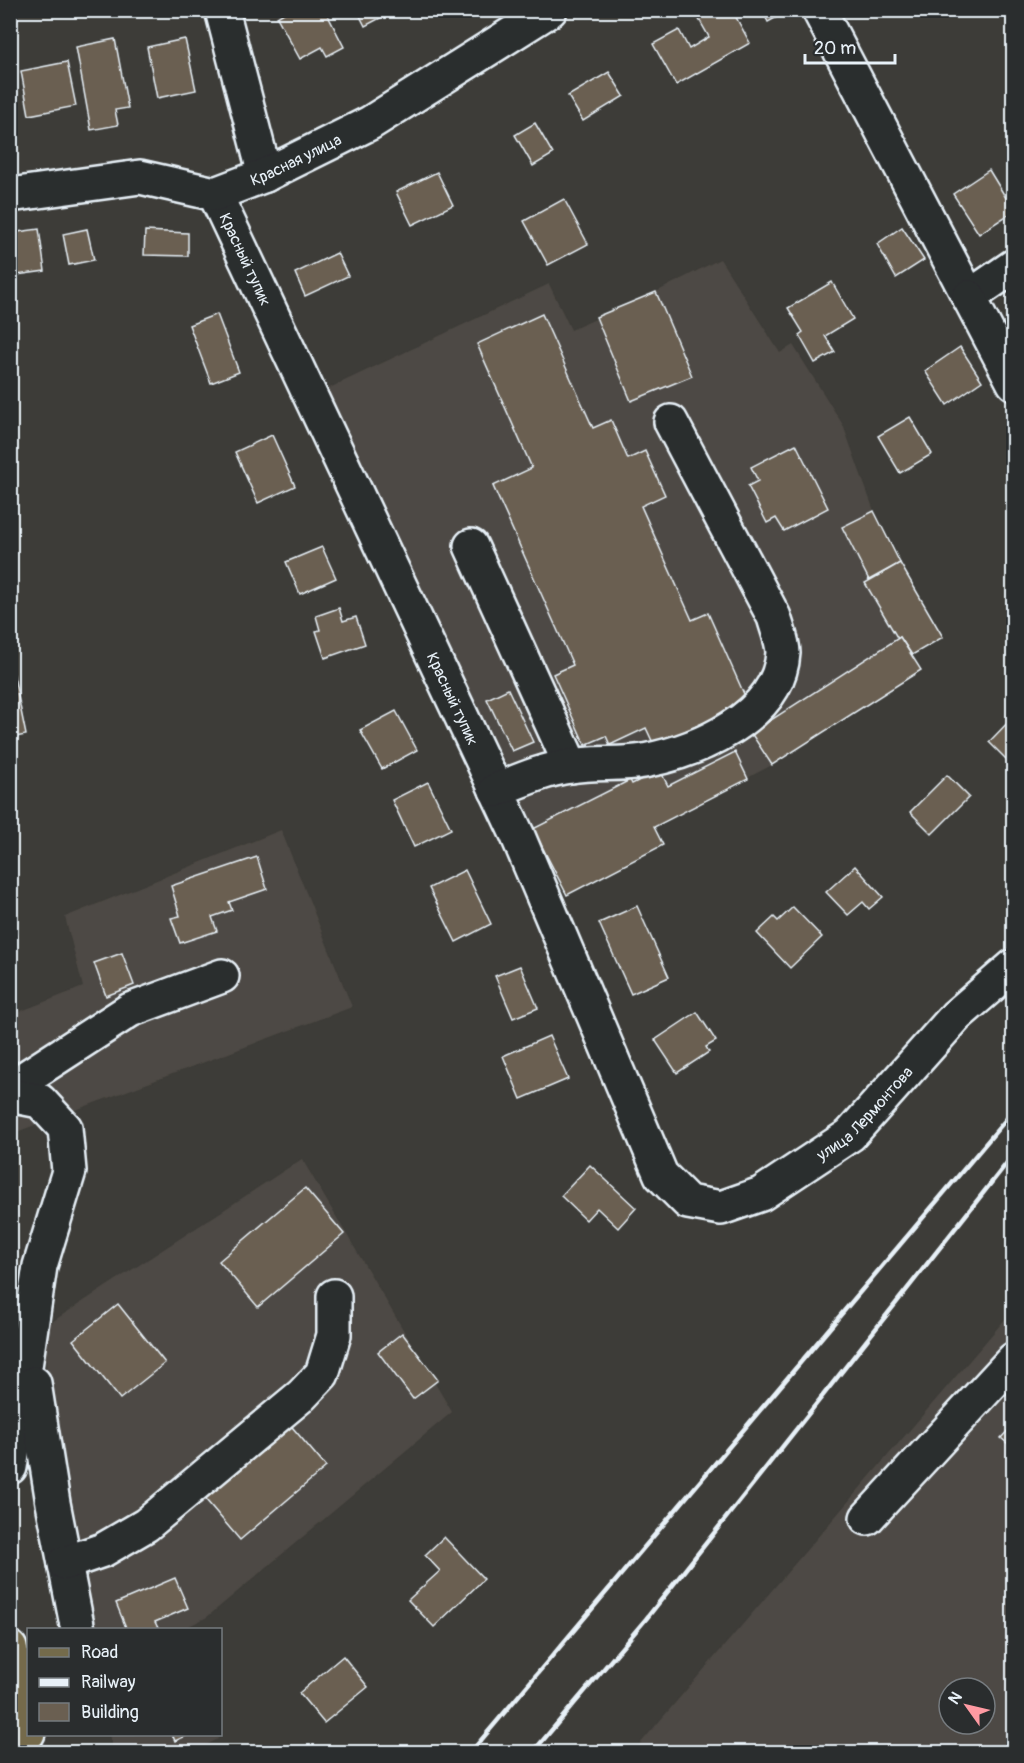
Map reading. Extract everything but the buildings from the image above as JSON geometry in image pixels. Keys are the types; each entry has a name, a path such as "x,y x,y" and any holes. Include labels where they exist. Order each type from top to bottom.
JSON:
{"main road":[{"path":"10,1648 27,1725"},
{"path":"29,1736 33,1752"}],"street":[{"path":"222,10 266,175"},
{"name":"Красная улица","path":"215,194 266,175 370,123 550,10"},
{"path":"819,10 1014,383"},
{"path":"10,195 140,177 215,194"},
{"name":"Красный тупик","path":"215,194 496,790 661,1175 688,1202"},
{"path":"969,297 1014,266"},
{"path":"496,790 538,772 571,766 644,761 719,736 755,711 773,686 783,652 774,617 671,422"},
{"path":"471,546 571,766"},
{"name":"улица Лермонтова","path":"688,1202 722,1208 761,1194 850,1135 956,1016 1014,966"},
{"path":"10,1088 130,1010 222,976"},
{"path":"10,1095 40,1101 65,1128 69,1171 40,1266 29,1353 10,1467"},
{"path":"65,1563 103,1550 146,1525 302,1395 322,1374 334,1335 334,1296"},
{"path":"29,1353 78,1628"},
{"path":"867,1518 1014,1359"}],"shaded area":[{"path":"720,259 780,353 793,345 843,425 874,511 900,563 943,637 912,655 921,670 772,765 654,827 663,845 567,895 321,392 549,284 571,330 656,292"},
{"path":"281,830 352,1007 11,1134 11,1015 83,987 65,917"},
{"path":"302,1159 452,1412 207,1617 185,1628 80,1628 56,1540 44,1327"},
{"path":"1013,1310 1013,1752 627,1752 639,1745"},
{"path":"109,1736 217,1736 218,1739 192,1752 114,1752"}],"railway":[{"path":"471,1752 1014,1110"},
{"path":"533,1752 646,1619 1014,1154"}]}
